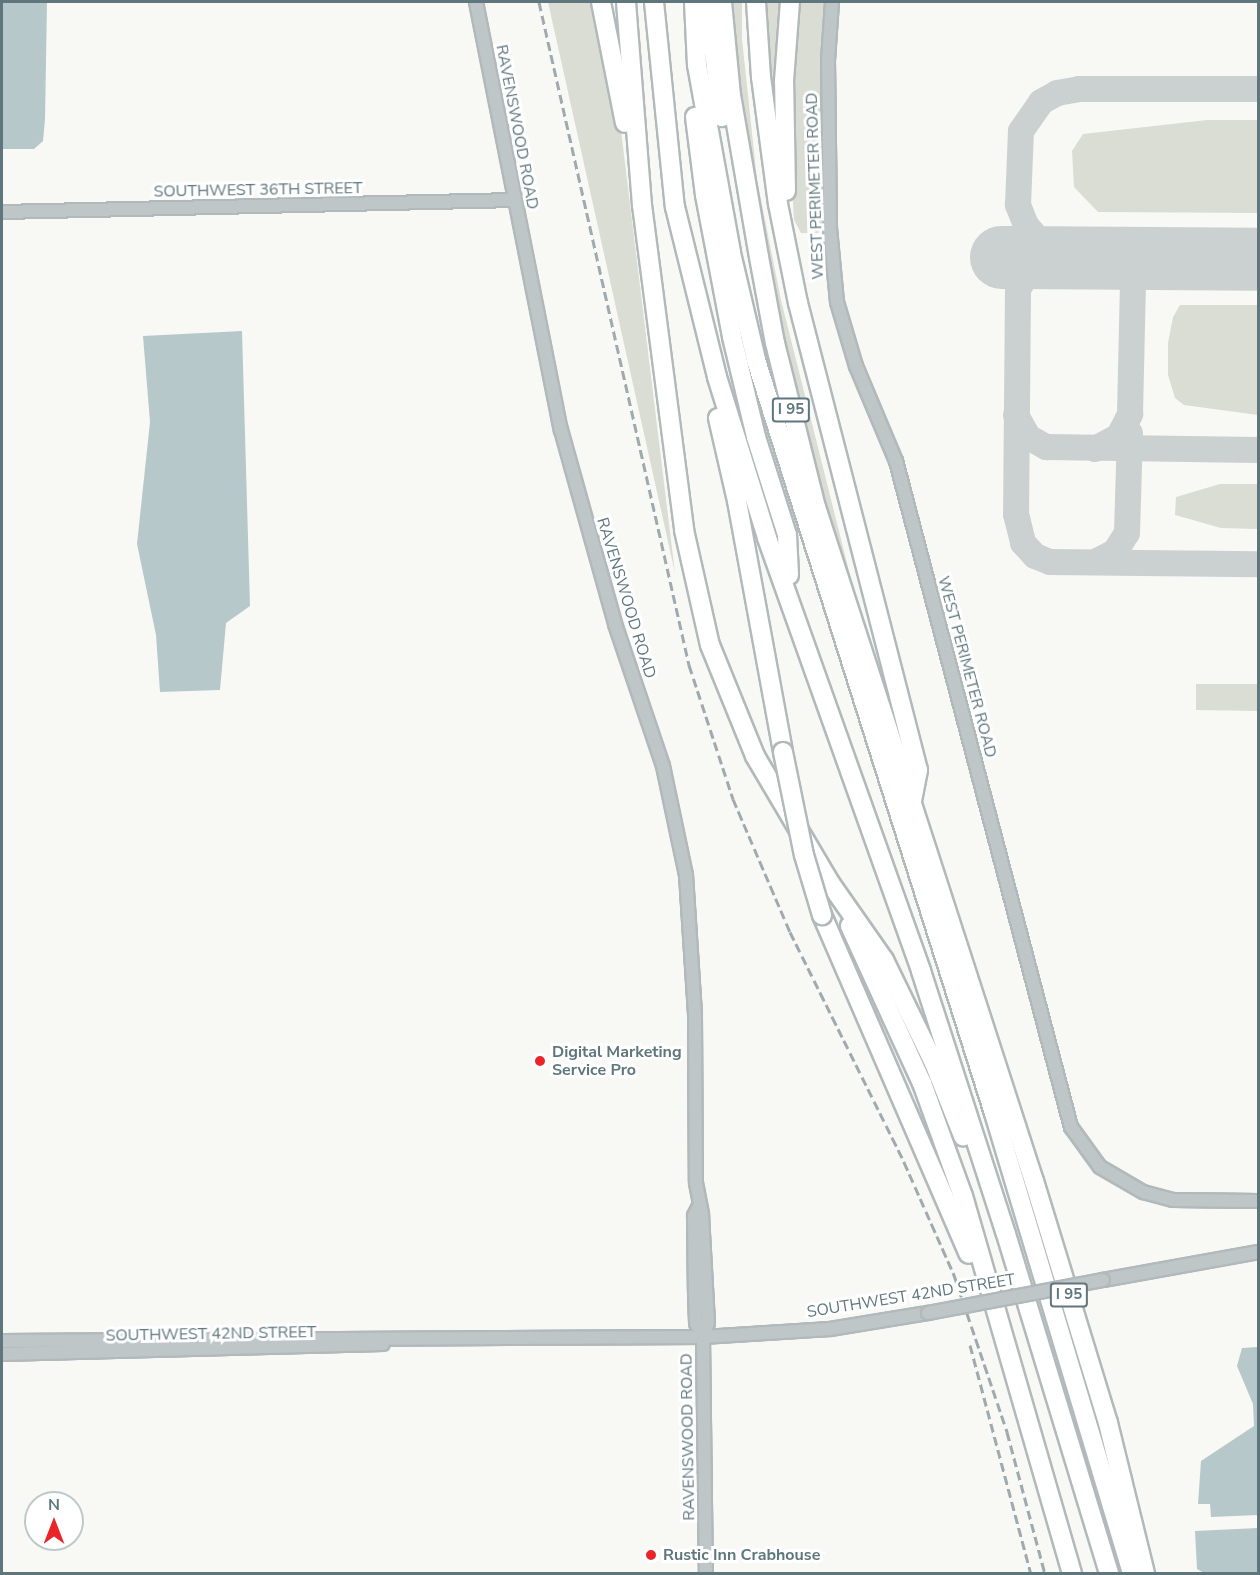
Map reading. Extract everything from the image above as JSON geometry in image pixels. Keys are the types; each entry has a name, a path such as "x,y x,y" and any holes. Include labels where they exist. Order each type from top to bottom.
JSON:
{"highway":[{"path":"601,2 642,205"},
{"path":"626,2 642,205 684,530 710,645 754,756 830,883 884,960 910,1012 1006,1234"},
{"name":"I 95","path":"654,2 669,174 700,313 751,489 913,949 1006,1234 1109,1574"},
{"path":"664,2 680,182 727,381 789,575 924,956 1119,1574"},
{"path":"682,2 705,195 756,437 787,535 789,575"},
{"path":"694,2 697,65 730,253 756,360 794,487 994,1113 1132,1574"},
{"path":"708,2 714,68 748,262 794,487"},
{"name":"I 95","path":"722,2 742,162 786,389 816,507 1105,1412 1145,1574"},
{"path":"756,2 771,163 798,303 918,770 912,806"},
{"path":"790,2 783,127 798,303"},
{"path":"700,313 804,855 822,915 948,1202 1001,1335"},
{"path":"830,883 937,1123 963,1196 1001,1335 1072,1574"}],"street":[{"name":"RAVENSWOOD ROAD","path":"476,2 515,200 580,502 675,810 686,875 692,943 698,1208 702,1215 708,1323 703,1337 706,1574"},
{"name":"WEST PERIMETER ROAD","path":"832,2 828,60 830,228 837,302 856,366 896,461 1071,1126 1100,1167 1143,1192 1173,1200 1258,1201"},
{"name":"SOUTHWEST 36TH STREET","path":"2,212 515,200"},
{"name":"SOUTHWEST 42ND STREET","path":"2,1341 314,1336 420,1340 703,1337 830,1329 1258,1252"},
{"name":"SOUTHWEST 42ND STREET","path":"2,1354 348,1348 420,1340"}],"shaded area":[{"path":"2,2 47,2 45,119 43,141 34,149 2,149"},
{"path":"548,2 601,2 610,40 675,573"},
{"path":"725,2 742,2 742,39 757,180 781,300 863,627 833,551 780,349"},
{"path":"761,2 781,2 772,143"},
{"path":"797,2 825,2 821,65 826,216 818,233 801,233 794,220 788,119"},
{"path":"1207,120 1258,120 1258,213 1098,212 1074,187 1072,151 1083,134"},
{"path":"1180,305 1258,305 1258,415 1184,405 1175,398 1168,375 1168,343 1173,317"},
{"path":"242,331 250,606 226,623 220,690 160,692 156,635 137,544 150,422 143,336"},
{"path":"1220,484 1258,484 1258,529 1221,528 1175,515 1176,497"},
{"path":"1196,684 1258,684 1258,711 1196,710"},
{"path":"1258,1347 1258,1515 1211,1517 1210,1504 1198,1504 1201,1461 1254,1426 1253,1404 1237,1366 1242,1348"},
{"path":"1258,1528 1258,1573 1204,1573 1197,1569 1195,1531"}],"taxiway":[{"path":"1074,255 1051,249 1038,239 1026,225 1018,205 1021,131 1041,102 1057,93 1079,89 1258,89"},
{"path":"1091,258 1040,263 1028,271 1018,290 1016,514 1023,543 1035,556 1050,562 1258,564"},
{"path":"1095,449 1119,436 1130,414 1133,285 1146,269 1174,258"},
{"path":"1016,415 1028,437 1046,447 1258,450"},
{"path":"1095,562 1115,552 1127,533 1130,433"}],"runway":[{"path":"1001,257 1258,259"}],"railway":[{"path":"539,2 689,665 733,799 790,932 904,1162 954,1275 1007,1432 1045,1574"},
{"path":"970,1345 1031,1574"}],"place":[{"name":"Digital Marketing Service Pro","path":"540,1061"},
{"name":"Rustic Inn Crabhouse","path":"651,1555"}]}
